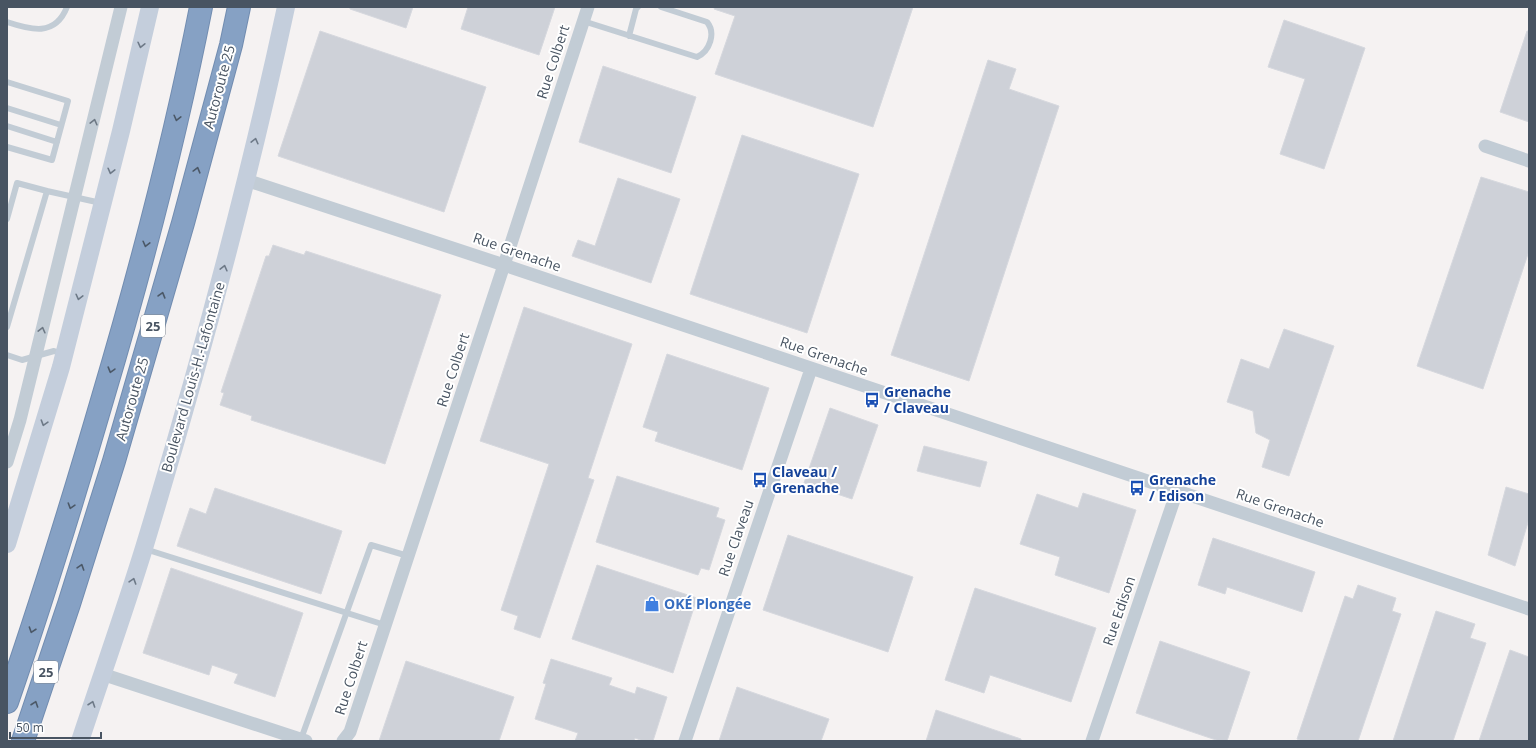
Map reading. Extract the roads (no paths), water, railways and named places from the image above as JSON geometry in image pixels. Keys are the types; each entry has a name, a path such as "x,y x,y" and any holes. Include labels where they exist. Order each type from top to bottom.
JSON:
{"highway":[{"path":"186,80 191,7"},
{"name":"Autoroute 25","path":"7,702 69,514 120,341 145,251 186,80 201,7"},
{"name":"Autoroute 25","path":"22,741 69,604 107,482 176,244 231,45 239,7"},
{"path":"231,45 245,7"}],"main road":[{"path":"7,544 64,354 103,203 150,7"},
{"name":"Boulevard Louis-H.-Lafontaine","path":"80,741 144,549 211,314 246,180 286,7"}],"street":[{"path":"7,462 35,357 121,7"},
{"name":"Rue Colbert","path":"343,741 350,732 588,7"},
{"path":"1486,146 1529,161"},
{"name":"Rue Grenache","path":"246,180 504,265 1529,609"},
{"name":"Rue Claveau","path":"685,741 811,369"},
{"name":"Rue Edison","path":"1092,741 1177,491"},
{"path":"102,674 304,740"}],"lane":[{"path":"7,22 33,29 46,28 59,21 67,7"},
{"path":"629,36 638,7"},
{"path":"583,21 698,57 702,54 706,50 712,34 707,22 661,7"},
{"path":"7,82 68,101 52,160 7,147"},
{"path":"7,108 61,125"},
{"path":"7,126 57,142"},
{"path":"7,219 17,183 103,203"},
{"path":"7,327 47,191"},
{"path":"7,355 22,360 54,351 64,354"},
{"path":"304,740 371,545 408,556"},
{"path":"144,549 385,625"}],"place":[{"name":"Grenache / Claveau","path":"872,400"},
{"name":"Claveau / Grenache","path":"760,480"},
{"name":"Grenache / Edison","path":"1137,488"},
{"name":"OKÉ Plongée","path":"652,604"}]}
